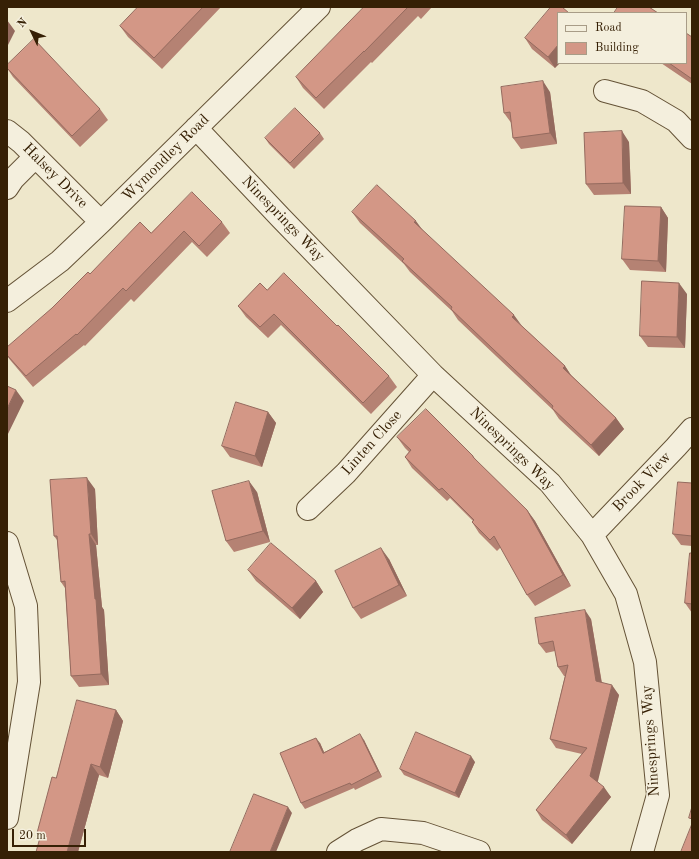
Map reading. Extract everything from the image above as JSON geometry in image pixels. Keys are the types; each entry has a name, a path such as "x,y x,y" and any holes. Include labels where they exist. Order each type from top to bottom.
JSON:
{"street":[{"name":"Wymondley Road","path":"7,301 60,261 319,7"},
{"path":"605,91 642,101 676,122 692,138"},
{"name":"Ninesprings Way","path":"196,128 280,217 434,375 550,483 592,535 626,594 645,662 658,795 642,852"},
{"name":"Halsey Drive","path":"7,131 21,142 101,222"},
{"path":"7,188 13,179 36,157"},
{"name":"Linten Close","path":"308,509 346,473 434,375"},
{"name":"Brook View","path":"592,535 692,429"},
{"path":"7,543 26,606 29,682 7,818"},
{"path":"338,852 357,840 381,829 423,833 479,852"}],"building":[{"path":"138,7 203,7 154,58 120,26"},
{"path":"364,7 408,7 316,98 296,77"},
{"path":"551,7 562,7 568,12 557,12 557,46 548,57 525,38"},
{"path":"618,7 649,7 656,12 615,12"},
{"path":"687,34 692,37 692,79 670,64 687,64"},
{"path":"34,39 100,109 72,136 7,68 7,65"},
{"path":"543,81 550,133 513,138 510,112 504,113 501,87"},
{"path":"295,108 320,133 290,163 265,138"},
{"path":"622,131 623,183 586,184 584,133"},
{"path":"377,185 416,221 414,222 514,315 512,317 565,366 563,368 616,418 591,445 552,408 553,406 451,309 452,307 402,261 404,259 352,212"},
{"path":"192,192 222,222 199,246 184,231 126,291 123,288 77,335 76,334 26,376 7,355 7,347 52,308 88,272 90,274 140,222 151,233"},
{"path":"625,206 661,207 658,261 622,259"},
{"path":"284,273 389,376 363,403 274,314 260,327 238,306 260,283 267,290"},
{"path":"642,281 679,283 677,337 640,336"},
{"path":"7,386 16,390 7,409"},
{"path":"236,402 268,412 255,456 222,446"},
{"path":"426,409 527,510 563,575 527,595 494,536 490,540 472,522 474,520 442,488 439,490 405,457 411,450 397,437"},
{"path":"87,478 91,534 89,534 96,599 101,674 71,676 65,581 61,582 57,536 54,536 50,480"},
{"path":"249,481 263,531 226,541 212,491"},
{"path":"678,482 692,483 692,536 673,534"},
{"path":"271,543 316,581 292,608 248,570"},
{"path":"381,548 399,585 353,608 335,571"},
{"path":"690,553 692,553 692,604 685,603"},
{"path":"585,610 596,681 612,685 590,776 604,787 566,835 536,810 587,748 550,739 568,665 558,667 553,641 539,644 535,618"},
{"path":"77,700 116,710 100,767 91,764 67,852 36,852 41,834 37,833 52,777 56,778"},
{"path":"416,732 471,756 455,793 400,769"},
{"path":"360,734 378,771 351,785 350,783 301,803 280,753 316,738 323,753"},
{"path":"254,794 288,807 270,852 230,852"},
{"path":"692,807 692,819 689,818"},
{"path":"692,824 692,852 681,852"}]}
